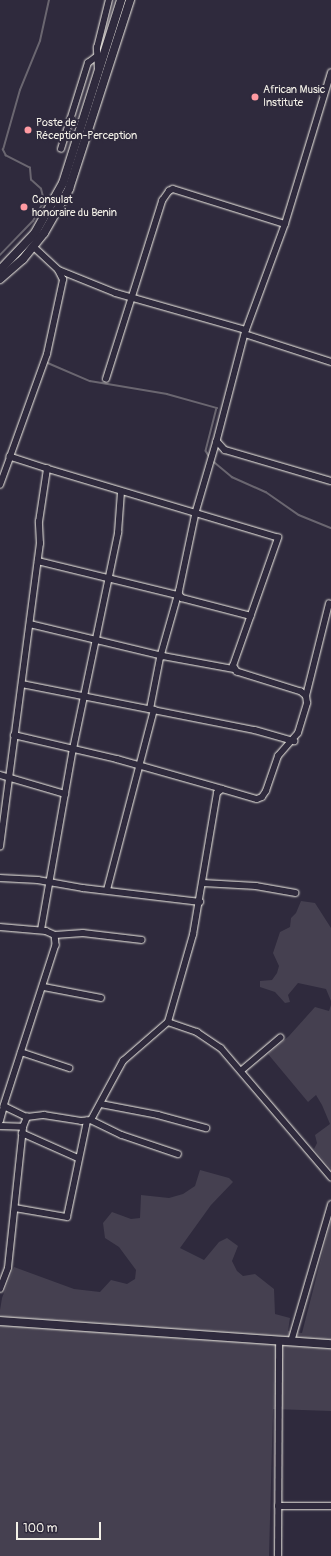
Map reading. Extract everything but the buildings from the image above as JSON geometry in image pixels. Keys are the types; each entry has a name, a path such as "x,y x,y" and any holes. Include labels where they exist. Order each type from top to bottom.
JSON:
{"main road":[{"path":"0,270 29,241 56,200 74,154 121,0"},
{"path":"0,279 33,247 52,221 69,189 130,0"},
{"path":"0,1321 331,1344"}],"street":[{"path":"98,73 96,57 109,0"},
{"path":"62,149 88,63 96,57"},
{"path":"107,890 139,766 152,710 161,656 179,592 196,513 217,441 245,332 284,224 331,73"},
{"path":"106,380 162,202 169,191 173,189 284,224"},
{"path":"0,485 52,336 62,288 63,280 58,270 33,247"},
{"path":"58,270 132,298 245,332 331,362"},
{"path":"217,441 225,450 331,481"},
{"path":"10,457 121,492 278,538 236,654 234,668"},
{"path":"0,847 38,561 40,522 47,469"},
{"path":"41,930 51,882 83,696 118,533 121,492"},
{"path":"38,561 107,579 179,592"},
{"path":"179,592 182,598 250,616"},
{"path":"14,735 139,766 257,799 262,797 266,791 278,756 294,741 307,703 306,696 328,604"},
{"path":"30,624 94,641 161,656 234,668 301,692 306,696"},
{"path":"22,684 255,730 294,741"},
{"path":"0,774 65,794"},
{"path":"15,1208 67,1217 78,1158 89,1120 101,1104 123,1061 168,1022 193,935 200,902 217,793 222,789"},
{"path":"0,878 51,882 200,902"},
{"path":"203,882 256,886 295,893"},
{"path":"0,928 41,930 55,935 83,933 142,940"},
{"path":"0,1121 21,1052 44,987 56,945 55,935"},
{"path":"44,987 101,998"},
{"path":"168,1022 186,1027 207,1038 242,1070 331,1177"},
{"path":"242,1070 280,1038"},
{"path":"21,1052 69,1068"},
{"path":"101,1104 158,1115 206,1128"},
{"path":"4,1106 27,1117 44,1115 89,1120 122,1135 178,1154"},
{"path":"0,1289 8,1268 23,1130 27,1117"},
{"path":"0,1126 23,1130 78,1158"},
{"path":"291,1342 331,1205"},
{"path":"278,1556 279,1341"},
{"path":"278,1506 331,1506"}],"shaded area":[{"path":"301,901 315,903 331,928 331,1001 326,989 298,983 288,995 290,1002 285,1003 275,992 260,987 260,981 272,980 277,973 279,966 273,953 280,932 290,927 291,918 296,913"},
{"path":"331,1005 331,1169 314,1149 317,1143 315,1135 330,1124 322,1105 316,1095 308,1102 268,1054 289,1036 315,1007 329,1011"},
{"path":"200,1170 229,1178 233,1182 211,1205 180,1248 204,1260 219,1242 227,1238 238,1246 232,1261 237,1271 243,1276 255,1274 274,1289 275,1314 290,1318 288,1331 302,1333 331,1220 331,1411 273,1409 269,1556 0,1556 0,1310 2,1298 14,1267 74,1289 100,1292 111,1280 127,1284 135,1279 136,1270 119,1247 105,1238 103,1223 112,1212 131,1219 140,1218 141,1195 169,1198 183,1194 195,1186"}],"waterway":[{"path":"0,255 33,221 44,201 41,189 31,180 30,168 6,156 3,150 20,90 40,41 49,0"},
{"path":"48,363 90,381 167,394 217,408 206,451 211,459"},
{"path":"213,461 232,477 266,492 299,515 331,528"}],"place":[{"name":"African Music Institute","path":"255,97"},
{"name":"Poste de Réception-Perception","path":"28,130"},
{"name":"Consulat honoraire du Benin","path":"24,207"}]}
